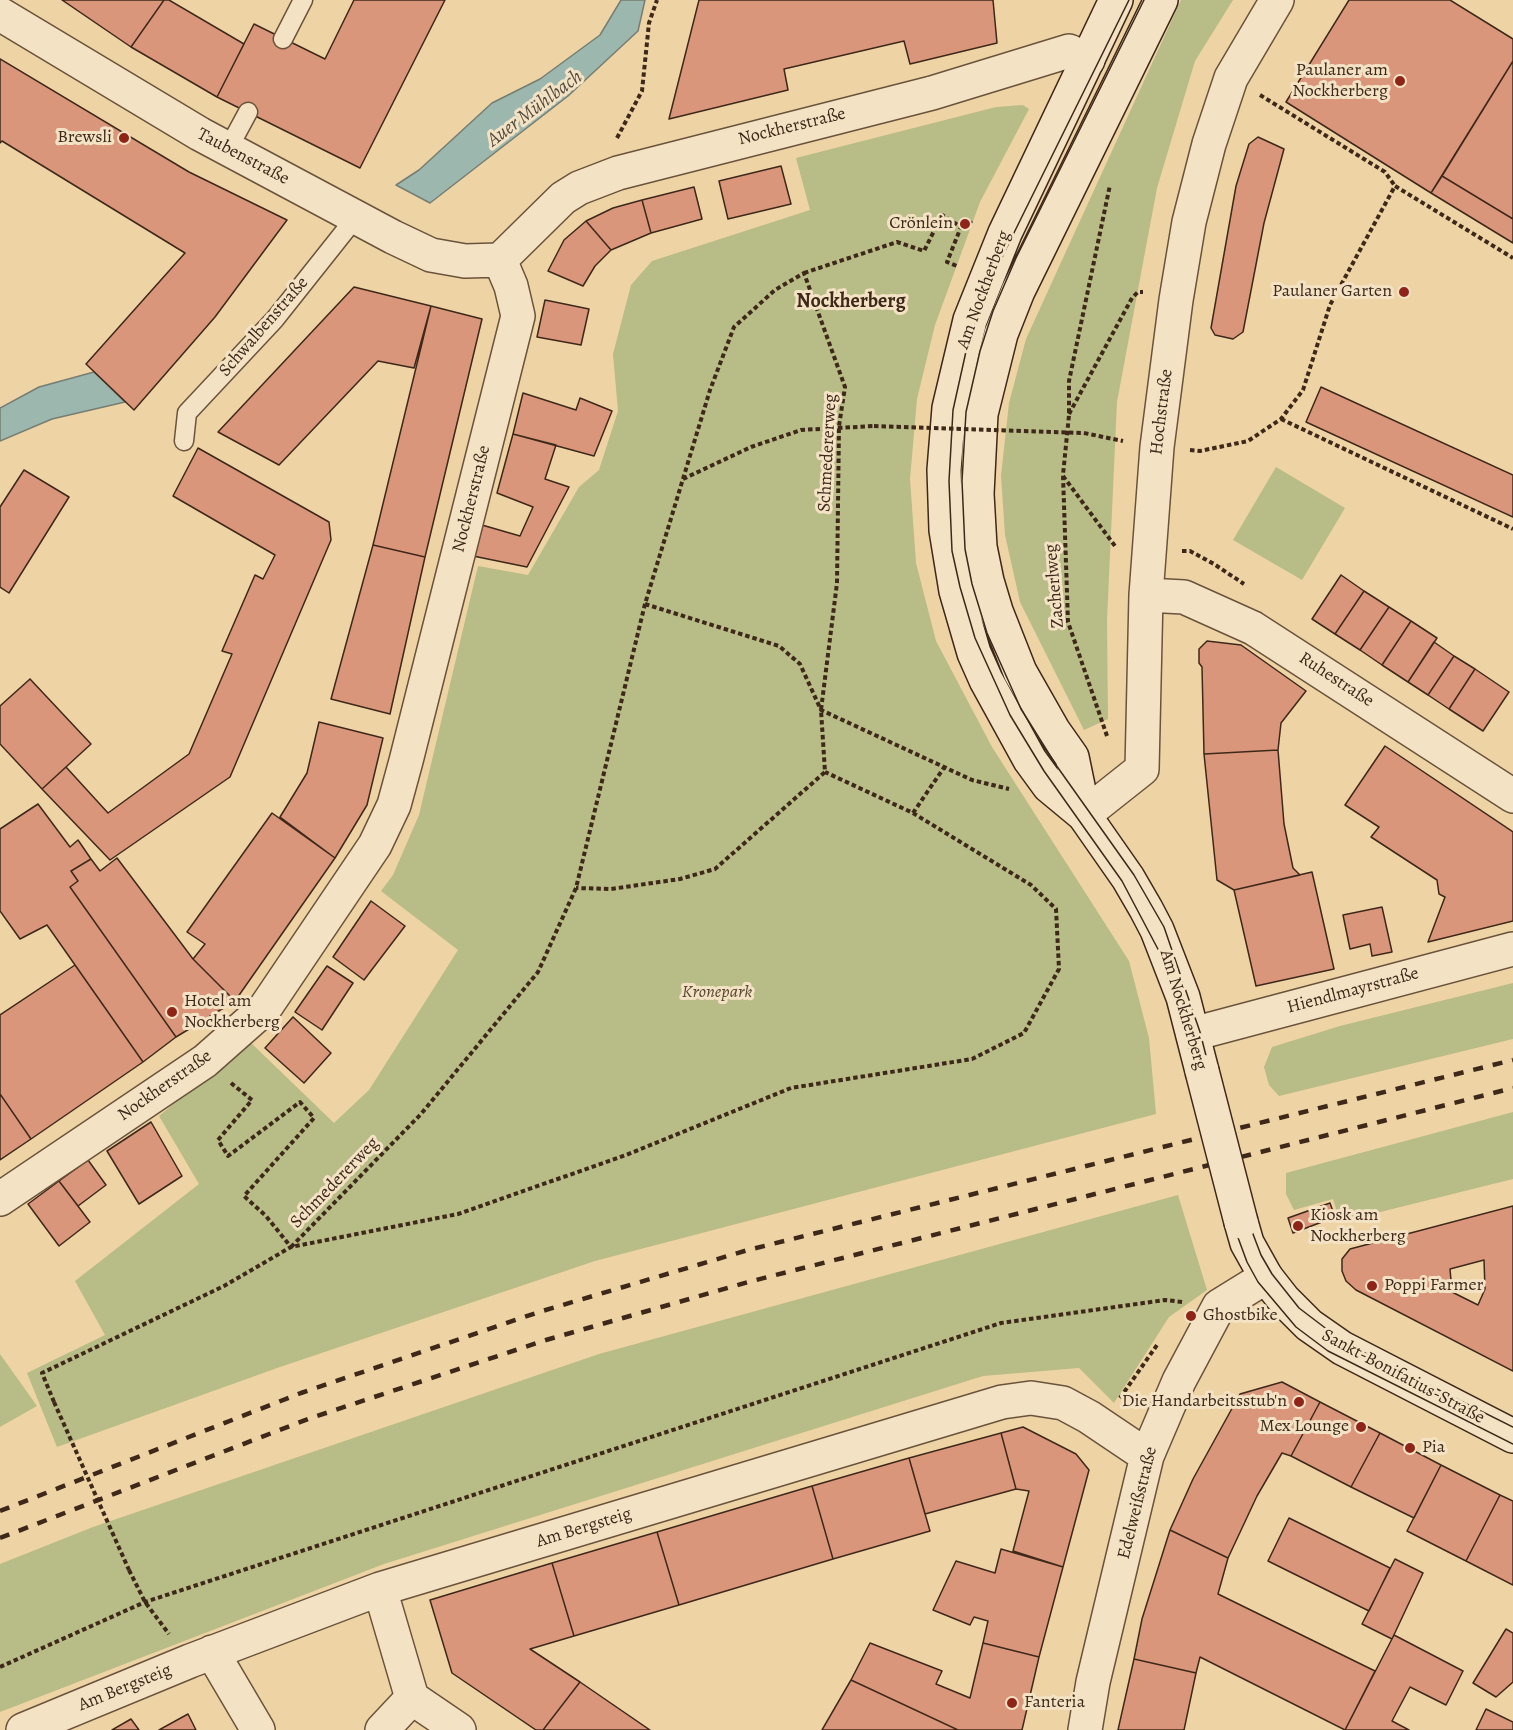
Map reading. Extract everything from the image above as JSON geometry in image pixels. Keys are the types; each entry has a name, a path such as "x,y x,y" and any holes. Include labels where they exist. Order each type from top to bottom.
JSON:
{"street":[{"name":"Am Nockherberg","path":"1116,0 1005,233 970,320 948,408 944,470 950,562 974,653 1000,708 1030,760 1050,786 1084,815 1128,878 1157,930 1194,1034 1241,1222"},
{"name":"Am Nockherberg","path":"1084,815 1072,757 1053,730 1020,672 996,611 987,580 980,547 977,494 981,414 1001,334 1018,291 1161,0"},
{"name":"Hochstraße","path":"1142,769 1146,596 1157,447 1176,300 1189,222 1209,144 1231,78 1277,0"},
{"name":"Taubenstraße","path":"0,14 127,92 228,149 431,255 465,261 500,260"},
{"name":"Nockherstraße","path":"0,1199 205,1061 265,1008 362,866 394,805 518,316 511,286 500,260 563,198 579,188 618,173 932,93 1069,51 1088,60"},
{"name":"Ruhestraße","path":"1146,596 1184,597 1253,628 1513,796"},
{"path":"1084,815 1142,769"},
{"name":"Hiendlmayrstraße","path":"1194,1034 1513,949"},
{"name":"Sankt-Bonifatius-Straße","path":"1241,1222 1247,1243 1266,1277 1295,1313 1326,1338 1513,1436"},
{"name":"Edelweißstraße","path":"1085,1730 1093,1682 1147,1456 1179,1381 1219,1306 1266,1277"},
{"name":"Am Bergsteig","path":"23,1730 201,1657 380,1589 1002,1402 1031,1398 1063,1403 1147,1456"},
{"path":"380,1589 412,1698 459,1730"},
{"path":"201,1657 258,1730"},
{"path":"382,1730 412,1698"}],"lane":[{"path":"283,39 303,0"},
{"path":"228,149 248,112"},
{"name":"Schwalbenstraße","path":"184,441 187,412 275,319 356,217"}],"path":[{"path":"616,141 642,91 649,22 657,0"},
{"path":"1231,78 1385,172 1395,186 1513,258"},
{"name":"Zacherlweg","path":"1112,176 1069,381 1069,415 1063,475 1068,622 1109,743 1142,769"},
{"path":"1200,451 1248,441 1281,419 1302,390 1330,305 1395,186"},
{"path":"804,273 897,242 924,251 942,215 961,227 947,262"},
{"name":"Schmedererweg","path":"205,1061 252,1100 218,1140 228,1156 300,1102 314,1118 244,1196 266,1216 291,1247 421,1114 538,972 576,888 645,604 710,390 734,327 775,290 804,273 845,387 839,426 837,583 821,710 825,772"},
{"name":"Zacherlweg","path":"1069,415 1138,291"},
{"path":"1281,419 1513,529"},
{"path":"682,479 751,447 791,433 839,426 1084,433 1157,447"},
{"path":"1063,475 1112,546 1149,548"},
{"path":"1190,551 1214,564"},
{"path":"645,604 779,646 800,664 821,710 972,780 1008,789"},
{"path":"913,813 945,766"},
{"path":"201,1657 145,1602 42,1373 224,1286 291,1247 458,1214 626,1155 791,1088 972,1059 1024,1033 1059,969 1056,909 1031,885 913,813 825,772 715,869 680,879 611,889 576,888"},
{"path":"0,1668 145,1602 1002,1323 1166,1300 1186,1302 1180,1312"},
{"path":"1101,1425 1160,1340"}],"green space":[{"path":"1181,0 1233,0 1195,61 1157,188 1117,402 1107,620 1108,719 1084,730 1020,602 1005,535 1001,476 1009,403 1026,339"},
{"name":"Kronepark","path":"1023,105 1029,109 980,202 935,325 917,399 910,479 916,563 936,641 992,747 1129,961 1149,1038 1156,1114 595,1261 280,1367 57,1447 27,1373 105,1335 75,1281 199,1184 159,1116 249,1041 334,1123 369,1090 458,950 381,891 393,875 419,815 478,566 528,575 579,487 599,470 618,411 613,354 631,285 652,261 810,210 796,158 996,107"},
{"path":"1276,467 1345,508 1302,580 1233,540"},
{"path":"1513,983 1513,1039 1279,1096 1269,1085 1264,1067 1272,1047 1340,1026"},
{"path":"1513,1112 1513,1179 1340,1222 1333,1199 1294,1210 1286,1194 1286,1173"},
{"path":"1178,1195 1207,1290 1169,1317 1114,1403 1079,1368 983,1376 384,1564 0,1712 0,1564 93,1527 599,1354"},
{"path":"0,1354 37,1406 0,1427"}],"water":[{"name":"Auer Mühlbach","path":"621,0 645,0 638,31 568,96 430,203 396,185 419,170 492,103 540,79 600,35"},
{"path":"94,372 125,402 52,419 0,441 0,408 39,387"}],"building":[{"path":"62,0 164,0 131,47"},
{"path":"164,0 169,0 244,44 217,97 131,47"},
{"path":"354,0 445,0 360,168 217,97 254,24 325,59"},
{"path":"699,0 993,0 997,43 910,64 904,41 784,69 788,90 669,119"},
{"name":"Paulaner am Nockherberg","path":"1349,0 1450,0 1513,39 1513,61 1431,193 1286,102"},
{"path":"0,59 189,172 287,220 215,317 134,410 86,364 185,253 2,141 0,143"},
{"path":"1513,61 1513,219 1442,176"},
{"path":"1258,137 1284,149 1264,223 1243,332 1233,339 1215,335 1211,328 1236,186 1249,144"},
{"path":"781,166 791,204 728,219 719,181"},
{"path":"1442,176 1513,219 1513,243 1431,193"},
{"path":"694,187 702,219 651,233 642,200"},
{"path":"642,200 651,233 611,250 586,221 613,208"},
{"path":"965,218 972,222 969,228 962,225"},
{"path":"586,221 611,250 595,266 583,286 548,271 564,240"},
{"path":"354,287 431,306 414,368 378,361 279,465 218,432"},
{"path":"545,300 589,309 581,345 537,337"},
{"path":"431,306 482,319 425,557 373,545"},
{"path":"1321,387 1513,475 1513,517 1306,422"},
{"path":"523,393 576,410 580,398 612,411 594,456 513,434"},
{"path":"513,434 556,445 545,479 569,487 527,567 473,556 482,525 520,536 533,507 497,493"},
{"path":"198,448 329,522 331,540 230,777 110,860 42,789 66,767 108,813 189,754 232,654 222,651 255,575 263,579 275,555 173,496"},
{"path":"24,470 69,497 9,593 0,587 0,507"},
{"path":"373,545 425,557 390,714 331,699"},
{"path":"1341,575 1364,591 1335,634 1312,619"},
{"path":"1364,591 1389,607 1360,650 1335,634"},
{"path":"1389,607 1411,621 1382,665 1360,650"},
{"path":"1411,621 1437,638 1408,682 1382,665"},
{"path":"1207,641 1241,645 1306,691 1281,723 1278,750 1204,754 1202,667 1199,663 1199,649"},
{"path":"1434,642 1454,656 1428,695 1408,682"},
{"path":"1454,656 1475,669 1449,709 1428,695"},
{"path":"1475,669 1509,692 1483,731 1449,709"},
{"path":"30,679 91,744 42,789 0,744 0,706"},
{"path":"319,722 383,738 367,805 335,858 280,817 307,773"},
{"path":"1385,746 1513,832 1513,921 1428,942 1445,897 1439,894 1437,880 1371,837 1379,827 1345,805"},
{"path":"1278,750 1284,824 1293,868 1300,875 1234,890 1217,880 1204,754"},
{"path":"38,804 70,847 78,840 91,859 71,871 78,881 70,887 176,1037 143,1062 47,925 20,939 0,911 0,829"},
{"path":"272,813 335,858 235,1001 193,959 205,944 187,932"},
{"path":"117,858 193,959 235,1001 176,1037 70,887 78,881 71,871 91,859 100,871"},
{"path":"1312,872 1334,969 1256,986 1234,890"},
{"path":"371,901 405,926 364,980 333,957"},
{"path":"1382,907 1392,952 1372,956 1370,944 1350,949 1343,915"},
{"path":"75,965 143,1062 31,1139 0,1094 0,1015"},
{"path":"327,966 353,983 322,1030 295,1012"},
{"path":"293,1017 331,1053 304,1083 265,1048"},
{"path":"0,1094 31,1139 0,1160"},
{"path":"151,1122 182,1176 139,1204 107,1151"},
{"path":"88,1160 106,1185 78,1206 59,1181"},
{"path":"59,1181 90,1222 59,1246 28,1204"},
{"path":"1330,1203 1335,1217 1293,1233 1288,1218"},
{"path":"1513,1206 1513,1371 1356,1290 1346,1281 1342,1271 1342,1259 1350,1249","holes":["1484,1260 1485,1289 1478,1305 1452,1292 1450,1269"]},
{"path":"1282,1382 1320,1402 1291,1456 1282,1453 1257,1496 1228,1558 1170,1530 1193,1479 1240,1394"},
{"path":"1320,1402 1380,1433 1351,1487 1291,1456"},
{"path":"1023,1427 1076,1454 1089,1470 1063,1567 1013,1551 1029,1491 1016,1489 1001,1433"},
{"path":"1001,1433 1016,1489 925,1514 909,1458"},
{"path":"1380,1433 1441,1465 1414,1518 1351,1487"},
{"path":"909,1458 930,1531 833,1559 812,1486"},
{"path":"1441,1465 1500,1495 1466,1561 1407,1531"},
{"path":"812,1486 833,1559 679,1605 657,1532"},
{"path":"1500,1495 1513,1501 1513,1585 1466,1561"},
{"path":"1289,1518 1390,1568 1369,1611 1268,1561"},
{"path":"1170,1530 1228,1558 1218,1594 1375,1671 1345,1730 1200,1657 1196,1673 1134,1659 1142,1619"},
{"path":"657,1532 679,1605 574,1636 552,1563"},
{"path":"1001,1549 1063,1567 1039,1657 983,1643 988,1621 974,1617 970,1625 933,1610 956,1561 995,1573"},
{"path":"1395,1559 1423,1573 1392,1639 1362,1624"},
{"path":"552,1563 574,1636 530,1649 580,1682 543,1730 536,1730 452,1673 430,1600"},
{"path":"1506,1629 1513,1633 1513,1682 1496,1697 1473,1683"},
{"path":"1394,1635 1463,1671 1446,1705 1410,1687 1392,1721 1409,1730 1345,1730"},
{"path":"870,1643 942,1671 936,1684 970,1698 983,1643 1039,1657 1022,1730 958,1730 851,1680"},
{"path":"1134,1659 1196,1673 1184,1730 1118,1730"},
{"path":"851,1680 958,1730 822,1730"},
{"path":"580,1682 650,1730 543,1730"},
{"path":"1486,1709 1513,1722 1513,1730 1476,1730"},
{"path":"188,1714 196,1730 159,1730"},
{"path":"131,1719 139,1730 112,1730"}],"tram line":[{"path":"1129,0 1004,253 981,306 967,347 953,410 949,481 952,551 960,587 975,638 1010,715 1044,771 1122,881 1160,953 1184,1028 1233,1224 1247,1262 1258,1282 1296,1327 1328,1351 1513,1444"},
{"path":"1144,0 1016,258 993,311 980,351 966,412 962,481 965,549 972,584 987,633 1021,709 1056,765 1134,875 1164,927 1200,1032 1248,1221 1261,1255 1272,1274 1299,1308 1345,1343 1513,1427"}],"railway":[{"path":"0,1511 301,1393 539,1312 748,1250 1513,1060"},
{"path":"0,1538 308,1419 546,1340 752,1281 1513,1088"}],"place":[{"name":"Paulaner am Nockherberg","path":"1400,81"},
{"name":"Brewsli","path":"124,138"},
{"name":"Crönlein","path":"965,224"},
{"name":"Paulaner Garten","path":"1404,292"},
{"name":"Hotel am Nockherberg","path":"172,1012"},
{"name":"Kiosk am Nockherberg","path":"1298,1226"},
{"name":"Poppi Farmer","path":"1372,1286"},
{"name":"Ghostbike","path":"1191,1316"},
{"name":"Die Handarbeitsstub'n","path":"1299,1402"},
{"name":"Mex Lounge","path":"1361,1427"},
{"name":"Pia","path":"1410,1448"},
{"name":"Fanteria","path":"1012,1703"}],"district":[{"name":"Nockherberg","path":"851,302"}]}
